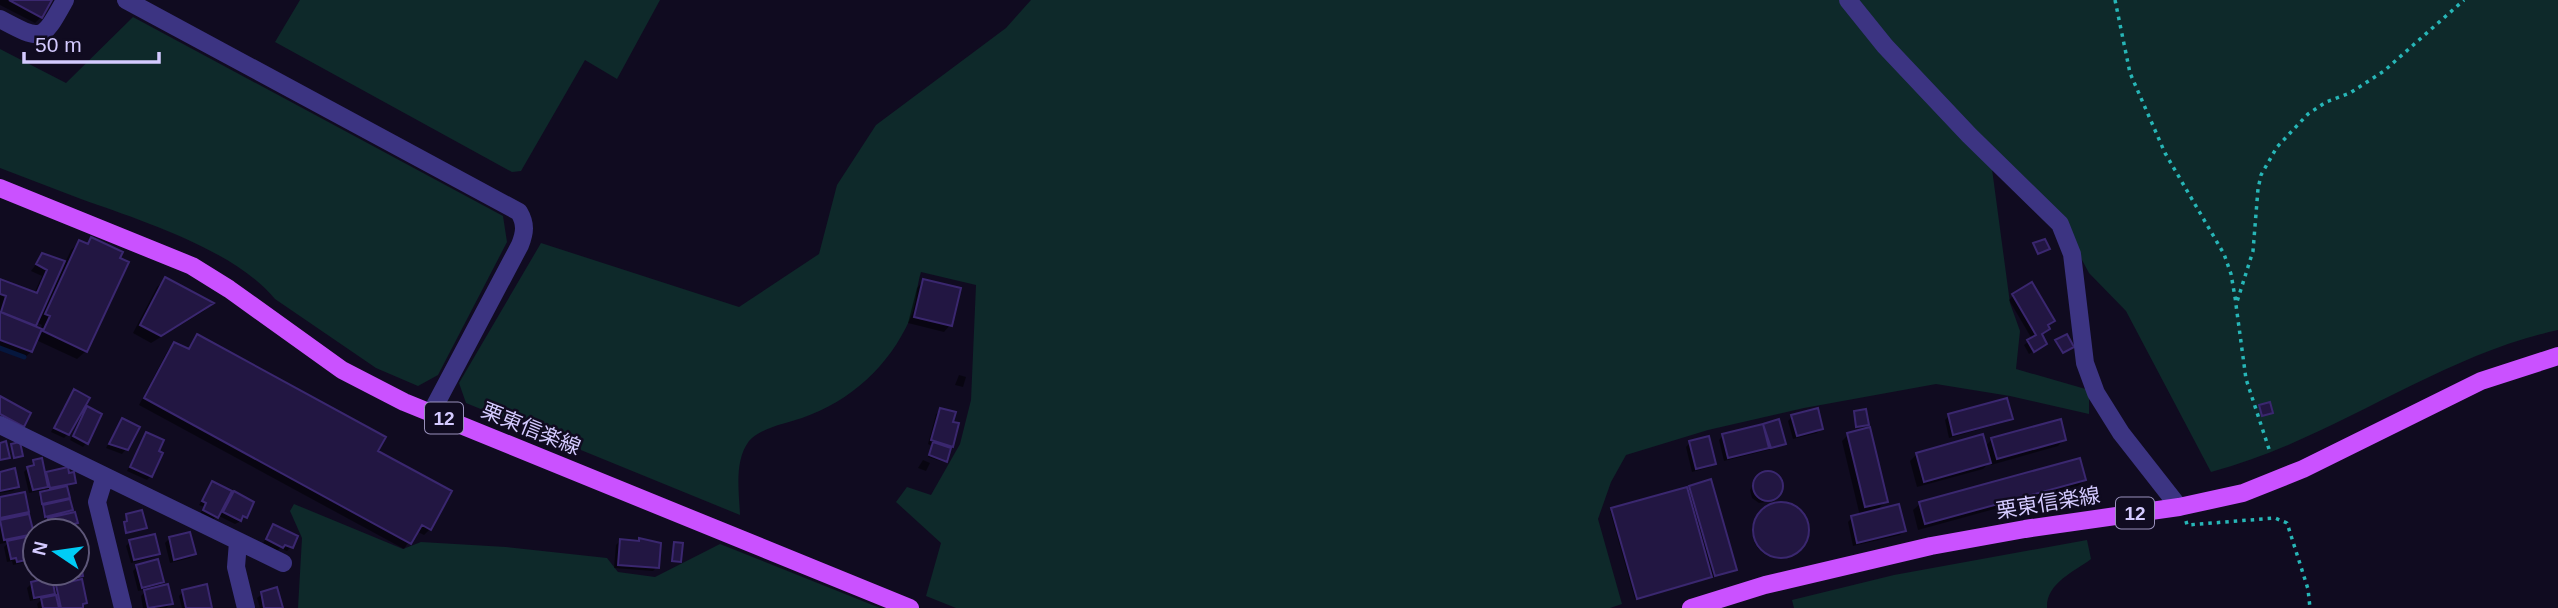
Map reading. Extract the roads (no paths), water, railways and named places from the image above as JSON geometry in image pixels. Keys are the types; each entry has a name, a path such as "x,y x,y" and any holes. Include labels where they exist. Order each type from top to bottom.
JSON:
{"main road":[{"name":"栗東信楽線","path":"1,190 192,266 229,289 342,370 404,402 910,608"},
{"name":"栗東信楽線","path":"1691,608 1765,585 1931,546 2025,529 2179,507 2243,493 2303,468 2481,381 2558,356"}],"lane":[{"path":"0,19 22,31 37,35 48,30 65,0"},
{"path":"126,0 519,212 524,220 525,233 520,245 432,413"},
{"path":"1848,0 1885,46 1969,135 2060,223 2072,254 2085,363 2096,393 2121,433 2179,507"},
{"path":"0,425 283,563"},
{"path":"105,476 97,502 123,608"},
{"path":"238,542 236,566 246,608"}],"waterway":[{"path":"0,348 24,357"}]}
